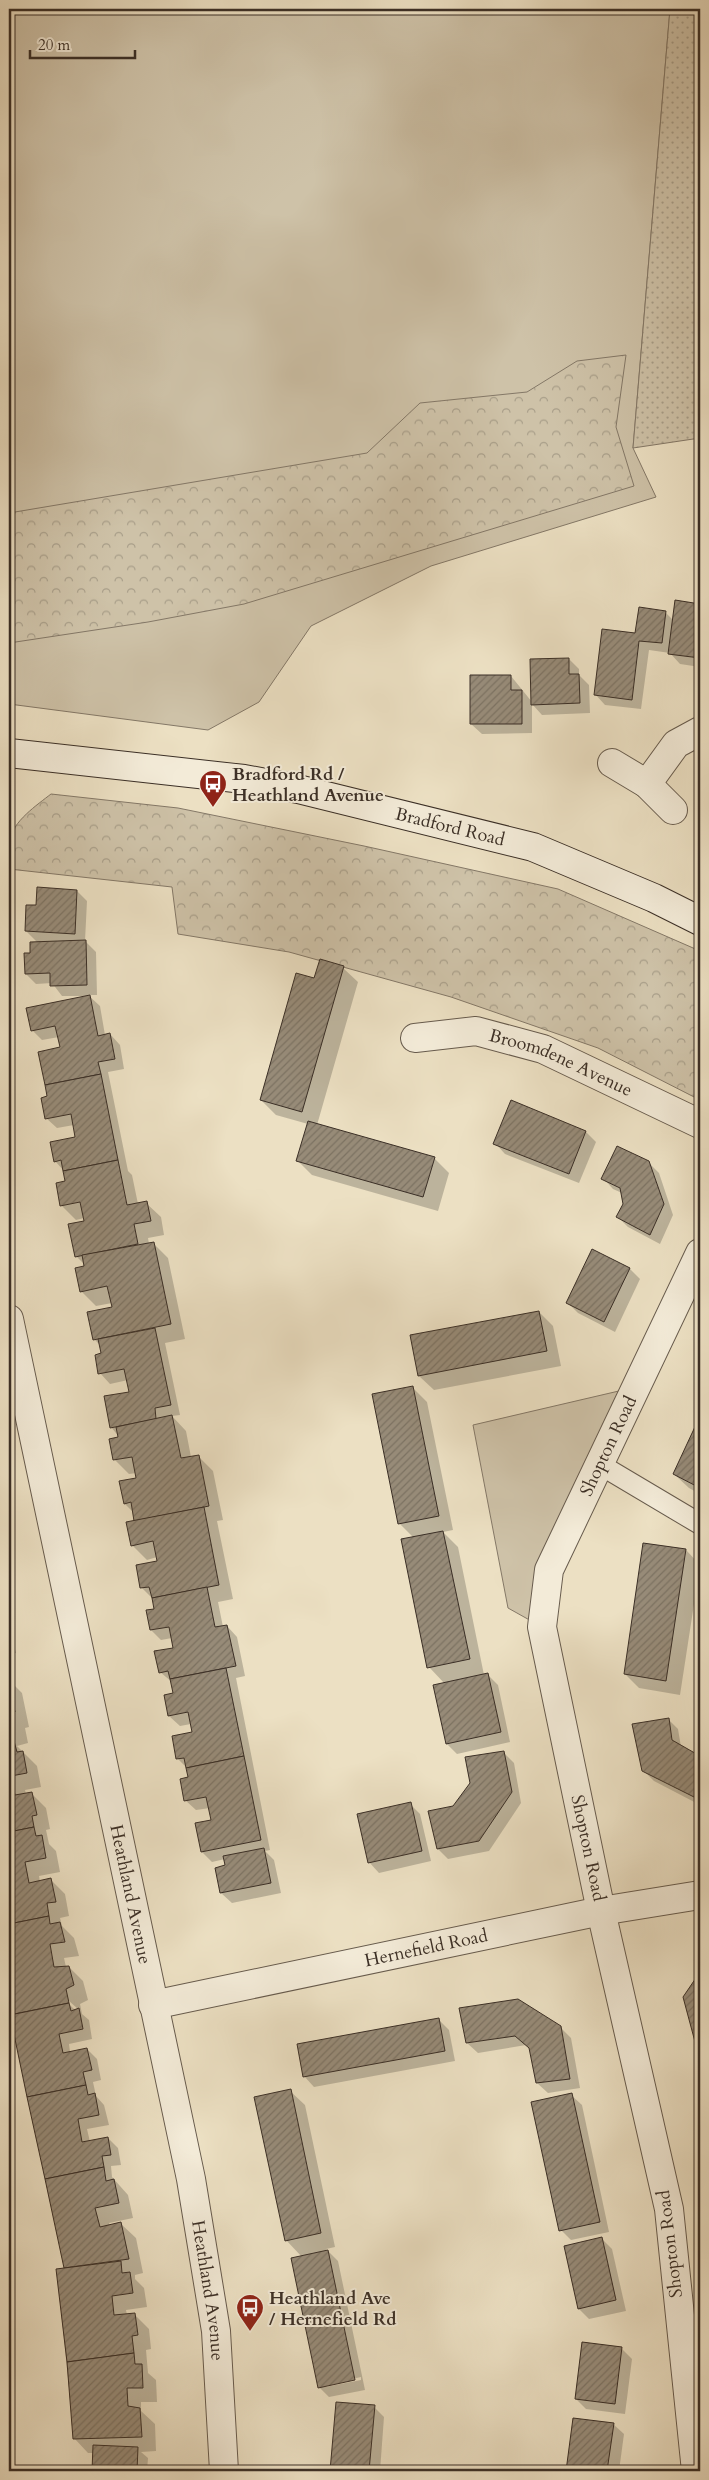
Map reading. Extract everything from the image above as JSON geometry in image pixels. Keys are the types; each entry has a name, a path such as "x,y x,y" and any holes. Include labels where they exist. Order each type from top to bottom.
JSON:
{"street":[{"path":"647,784 676,744 700,731"},
{"name":"Bradford Road","path":"9,753 244,779 298,789 533,847 654,898 700,921"},
{"path":"612,763 647,784 673,810"},
{"name":"Broomdene Avenue","path":"416,1038 476,1031 543,1049 700,1124"},
{"name":"Shopton Road","path":"696,2471 669,2209 601,1911 542,1627 549,1570 700,1253"},
{"name":"Heathland Avenue","path":"9,1319 191,2179 216,2331 224,2471"},
{"name":"Hernefield Road","path":"153,2005 601,1911 700,1895"}],"lane":[{"path":"600,1464 700,1524"}],"green space":[{"path":"9,9 670,9 633,448 656,497 431,566 311,626 259,702 208,730 9,704"},
{"path":"670,9 700,9 700,438 633,448"},
{"path":"626,355 616,427 634,486 244,604 148,622 9,643 9,513 367,453 420,403 527,392 577,361"},
{"path":"51,794 178,808 364,846 558,889 700,951 700,1100 598,1048 451,997 289,952 178,934 172,887 9,869 8,847 11,834 26,814"},
{"path":"636,1387 549,1570 542,1627 508,1608 473,1425"}],"building":[{"path":"675,600 700,604 700,658 668,654"},
{"path":"639,607 666,611 662,643 639,641 632,700 594,695 602,629 635,633"},
{"path":"569,658 569,674 579,674 580,703 531,705 530,659"},
{"path":"470,675 511,675 511,690 522,690 522,724 470,724"},
{"path":"37,887 77,890 75,934 25,931 26,905 36,905"},
{"path":"86,940 87,985 50,986 50,973 25,974 24,953 30,953 30,942"},
{"path":"320,959 344,966 302,1112 260,1100 296,973 314,978"},
{"path":"90,995 98,1036 110,1033 115,1059 98,1062 101,1074 45,1085 38,1052 60,1047 55,1026 31,1031 26,1008"},
{"path":"101,1074 118,1160 63,1171 61,1160 54,1162 50,1142 75,1137 71,1114 45,1119 41,1098 47,1096 45,1085"},
{"path":"511,1100 586,1131 569,1174 493,1144"},
{"path":"308,1121 435,1157 423,1197 296,1161"},
{"path":"617,1146 649,1161 664,1204 650,1235 616,1217 623,1204 620,1188 601,1179"},
{"path":"118,1160 127,1205 147,1201 151,1221 134,1224 138,1244 75,1257 68,1224 84,1221 80,1202 60,1206 56,1183 65,1181 63,1171"},
{"path":"154,1242 171,1324 93,1340 87,1312 112,1307 107,1286 80,1292 75,1268 84,1266 82,1255"},
{"path":"592,1249 630,1268 604,1322 566,1303"},
{"path":"539,1311 547,1351 418,1376 410,1335"},
{"path":"155,1328 171,1405 155,1408 156,1419 110,1428 104,1396 129,1392 124,1369 98,1374 95,1355 101,1353 98,1339"},
{"path":"413,1386 439,1516 398,1524 372,1394"},
{"path":"172,1415 181,1458 199,1455 209,1506 134,1521 131,1502 124,1504 119,1481 136,1478 132,1457 113,1460 109,1439 118,1437 116,1427"},
{"path":"700,1416 700,1488 673,1474"},
{"path":"204,1507 219,1585 152,1598 149,1587 140,1588 136,1565 157,1561 153,1541 131,1546 126,1522"},
{"path":"443,1531 470,1659 427,1668 401,1539"},
{"path":"643,1543 686,1549 666,1681 624,1674"},
{"path":"207,1587 215,1627 227,1625 236,1666 170,1679 168,1671 159,1673 154,1651 173,1648 169,1627 150,1630 146,1610 154,1609 152,1598"},
{"path":"226,1668 244,1756 186,1768 184,1758 176,1759 172,1736 192,1732 188,1712 168,1716 164,1695 173,1693 170,1679"},
{"path":"488,1673 501,1732 446,1744 433,1685"},
{"path":"9,1682 15,1712 11,1714 14,1729 9,1730"},
{"path":"669,1718 672,1740 700,1756 700,1798 696,1798 642,1771 632,1724"},
{"path":"14,1741 17,1752 23,1751 27,1773 11,1776 15,1795 32,1792 37,1815 32,1816 34,1827 9,1832 9,1742"},
{"path":"504,1751 512,1792 479,1841 437,1849 428,1811 453,1806 470,1783 465,1757"},
{"path":"244,1756 261,1840 201,1852 195,1823 211,1820 206,1797 184,1801 180,1779 188,1777 186,1768"},
{"path":"411,1802 422,1851 368,1863 357,1814"},
{"path":"34,1827 36,1836 42,1835 46,1858 25,1862 29,1883 51,1878 56,1902 47,1903 49,1916 9,1924 9,1832"},
{"path":"264,1848 271,1883 220,1893 215,1868 225,1865 223,1856"},
{"path":"49,1916 50,1924 60,1922 65,1942 50,1944 54,1967 69,1966 74,1985 66,1989 69,2003 9,2015 9,1924"},
{"path":"700,1972 700,2052 698,2053 683,1997"},
{"path":"518,1999 561,2026 570,2079 536,2083 529,2048 515,2036 466,2043 459,2008"},
{"path":"69,2003 71,2011 79,2008 83,2029 59,2034 63,2053 87,2048 92,2070 83,2072 86,2085 27,2097 10,2015"},
{"path":"439,2018 445,2051 303,2077 297,2044"},
{"path":"86,2085 88,2095 95,2093 99,2115 78,2119 82,2142 108,2137 111,2155 102,2156 104,2167 45,2179 27,2097"},
{"path":"291,2089 321,2233 285,2241 254,2097"},
{"path":"572,2093 600,2222 559,2231 531,2102"},
{"path":"104,2167 106,2181 114,2179 119,2203 95,2208 100,2227 121,2222 129,2259 64,2268 45,2179"},
{"path":"602,2237 616,2300 578,2309 564,2246"},
{"path":"328,2250 355,2380 318,2388 291,2258"},
{"path":"121,2261 122,2273 130,2272 133,2293 112,2296 114,2315 135,2313 138,2335 132,2336 134,2353 67,2362 56,2269"},
{"path":"582,2342 622,2347 615,2404 575,2399"},
{"path":"134,2353 135,2364 142,2364 143,2388 127,2388 128,2406 140,2408 142,2437 73,2439 67,2362"},
{"path":"336,2402 375,2405 369,2471 330,2471"},
{"path":"573,2418 614,2423 607,2471 566,2471"},
{"path":"93,2445 138,2447 137,2471 92,2471"}],"place":[{"name":"Bradford Rd / Heathland Avenue","path":"213,808"},
{"name":"Heathland Ave / Hernefield Rd","path":"250,2332"}]}
